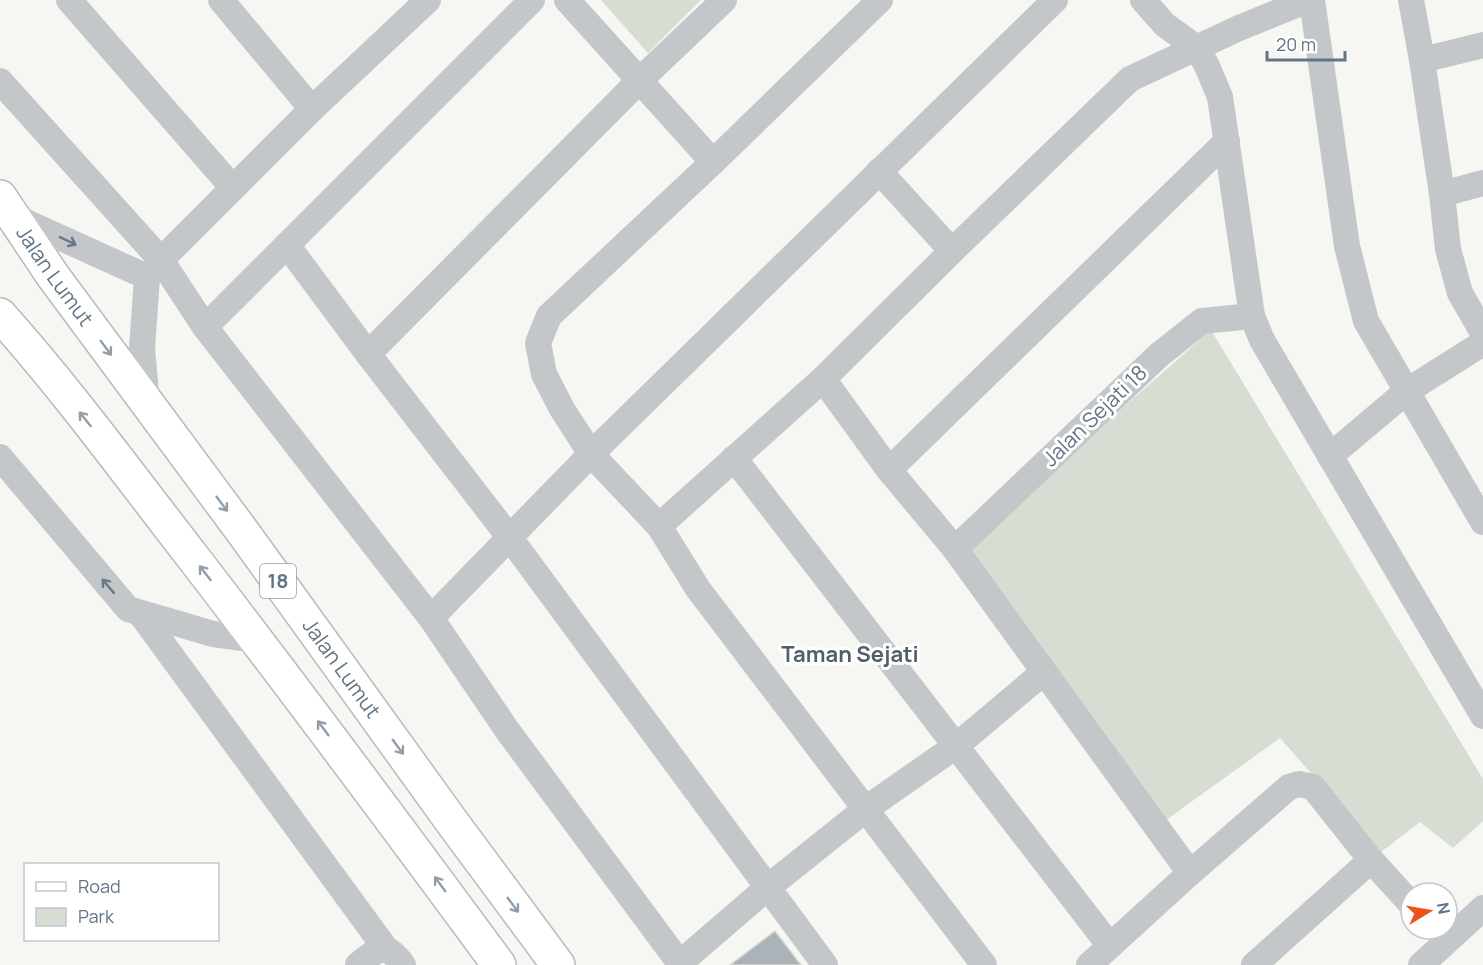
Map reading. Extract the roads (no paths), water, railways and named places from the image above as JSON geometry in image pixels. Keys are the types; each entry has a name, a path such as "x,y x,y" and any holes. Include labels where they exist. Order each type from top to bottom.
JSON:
{"main road":[{"name":"Jalan Lumut","path":"7,207 53,276 558,965"},
{"name":"18","path":"0,315 106,444 257,640 499,965"}],"street":[{"path":"69,0 233,188"},
{"path":"221,0 312,109"},
{"path":"147,404 142,349 154,269 312,109 428,0"},
{"path":"205,327 532,0"},
{"path":"567,0 713,162"},
{"path":"368,354 640,80 724,0"},
{"path":"880,0 713,162 549,316 538,343 544,374 562,409 591,454 659,526 698,589 867,808 984,965"},
{"path":"431,618 591,454 1055,0"},
{"path":"1143,0 1166,25 1197,48 1208,66 1220,96 1252,316 1262,340 1483,716"},
{"path":"659,526 823,379 1130,79 1239,28 1310,0 1347,246 1366,321 1483,522"},
{"path":"1411,0 1442,194 1448,249 1460,293 1483,333"},
{"path":"1422,60 1483,45"},
{"path":"0,81 154,269 205,327 431,618 507,730 681,964 767,888 867,808 956,746 1044,672"},
{"path":"889,470 1227,141"},
{"path":"879,171 952,251"},
{"path":"1442,194 1483,183"},
{"path":"7,207 154,269"},
{"path":"287,245 510,538 825,965"},
{"name":"Jalan Sejati 18","path":"955,549 1159,355 1202,321 1252,316"},
{"path":"1330,456 1407,391 1483,343"},
{"path":"823,379 889,470 955,549 1190,873"},
{"path":"0,457 128,609 213,634 257,640"},
{"path":"734,458 1110,946"},
{"path":"140,613 394,957"},
{"path":"1089,965 1289,787 1299,784 1313,787 1371,860 1399,891"},
{"path":"1254,965 1371,860"},
{"path":"1459,924 1483,908"},
{"path":"1421,965 1437,941"},
{"path":"358,965 375,952 394,957"}],"district":[{"name":"Taman Sejati","path":"850,654"}]}
